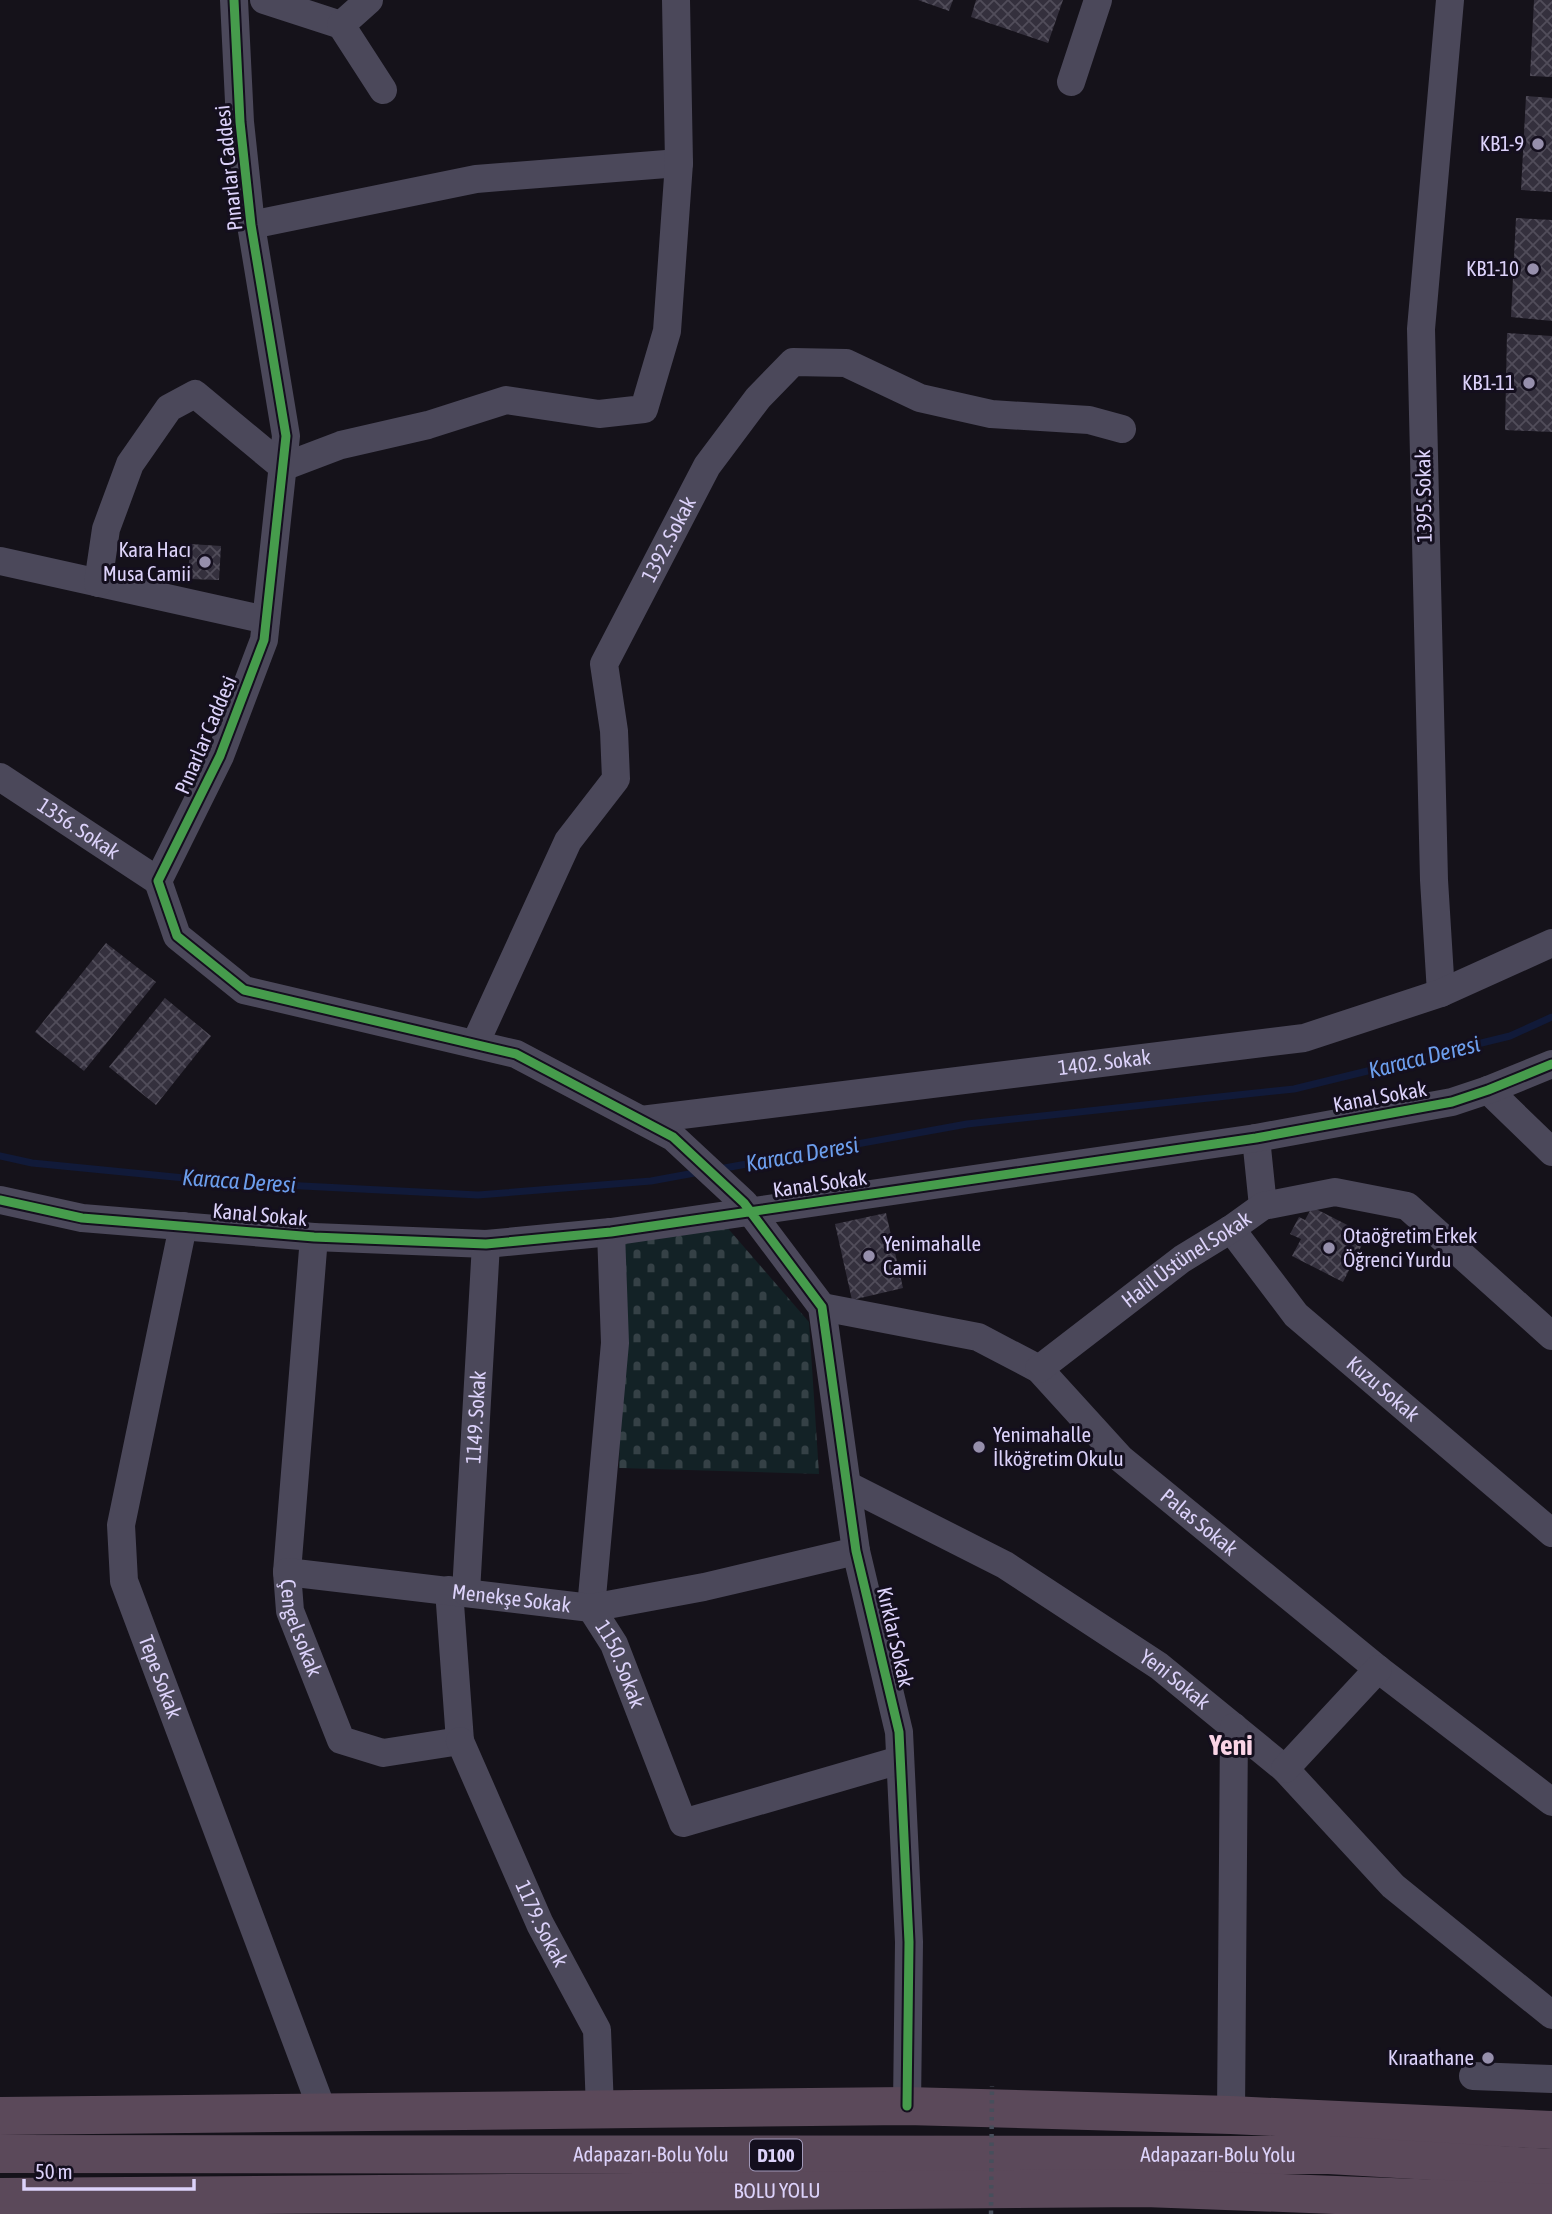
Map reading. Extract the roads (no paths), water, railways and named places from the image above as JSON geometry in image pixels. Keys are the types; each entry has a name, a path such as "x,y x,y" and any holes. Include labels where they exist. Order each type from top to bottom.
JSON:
{"highway":[{"path":"0,2116 907,2106 1231,2115 1552,2130"},
{"path":"0,2135 157,2114"},
{"name":"Adapazarı-Bolu Yolu","path":"0,2154 1329,2155 1552,2168"},
{"name":"BOLU YOLU","path":"0,2197 1144,2188 1552,2203"}],"street":[{"name":"Pınarlar Caddesi","path":"158,881 220,756 264,640 286,436 251,225 240,122 234,0"},
{"path":"264,0 341,25 383,90"},
{"path":"341,25 369,0"},
{"path":"98,583 106,529 130,464 169,408 195,394 283,467 341,445 428,425 506,400 599,414 644,409 667,331 679,163 676,0"},
{"path":"1071,82 1098,0"},
{"name":"1395. Sokak","path":"1441,993 1434,880 1421,329 1450,0"},
{"path":"251,225 476,179 679,163"},
{"name":"1392. Sokak","path":"475,1044 568,841 616,779 614,732 604,664 707,466 758,398 793,362 846,363 920,398 990,414 1089,420 1122,429"},
{"path":"0,561 266,620"},
{"name":"1356. Sokak","path":"1,780 158,881"},
{"path":"158,881 177,936 244,990 516,1054 642,1120"},
{"name":"1402. Sokak","path":"642,1120 1304,1038 1441,993 1552,943"},
{"name":"Kanal Sokak","path":"0,1200 82,1218 314,1237 486,1244 611,1232 747,1207 1256,1138 1452,1102 1552,1064"},
{"path":"1488,1090 1552,1152"},
{"name":"Kırklar Sokak","path":"642,1120 673,1137 747,1207 822,1307 856,1551 899,1732 909,1942 907,2106"},
{"path":"1256,1138 1263,1206"},
{"name":"Halil Üstünel Sokak","path":"1040,1369 1182,1259 1263,1206 1335,1192 1407,1206 1552,1336"},
{"name":"Tepe Sokak","path":"183,1226 121,1525 124,1581 323,2112"},
{"name":"Kuzu Sokak","path":"1231,1229 1296,1315 1552,1533"},
{"name":"1150. Sokak","path":"611,1232 615,1343 591,1608 614,1644 683,1824 900,1760"},
{"name":"Çengel sokak","path":"314,1237 287,1572 290,1611 341,1740 383,1753 460,1741"},
{"name":"1149. Sokak","path":"458,1591 486,1244"},
{"name":"Palas Sokak","path":"822,1307 978,1337 1040,1369 1120,1458 1378,1669 1552,1802"},
{"name":"Yeni Sokak","path":"847,1485 1005,1565 1159,1666 1285,1769 1393,1885 1552,2015"},
{"name":"Menekşe Sokak","path":"287,1572 591,1608 704,1587 856,1551"},
{"path":"458,1591 460,1741"},
{"path":"1285,1769 1378,1669"},
{"path":"1231,2115 1234,1727"},
{"name":"1179. Sokak","path":"460,1741 540,1924 597,2030 600,2109"},
{"path":"1473,2076 1552,2079"}],"waterway":[{"name":"Karaca Deresi","path":"719,1169 967,1124 1294,1089 1510,1036 1552,1017"},
{"name":"Karaca Deresi","path":"0,1156 32,1163 225,1182 478,1195 651,1181 700,1172"}],"place":[{"name":"KB1-9","path":"1538,144"},
{"name":"KB1-10","path":"1533,269"},
{"name":"KB1-11","path":"1529,383"},
{"name":"Kara Hacı Musa Camii","path":"205,562"},
{"name":"Otaöğretim Erkek Öğrenci Yurdu","path":"1329,1248"},
{"name":"Yenimahalle Camii","path":"869,1256"},
{"name":"Yenimahalle İlköğretim Okulu","path":"979,1447"},
{"name":"Kıraathane","path":"1488,2058"}],"district":[{"name":"Yeni","path":"1231,1745"}]}
